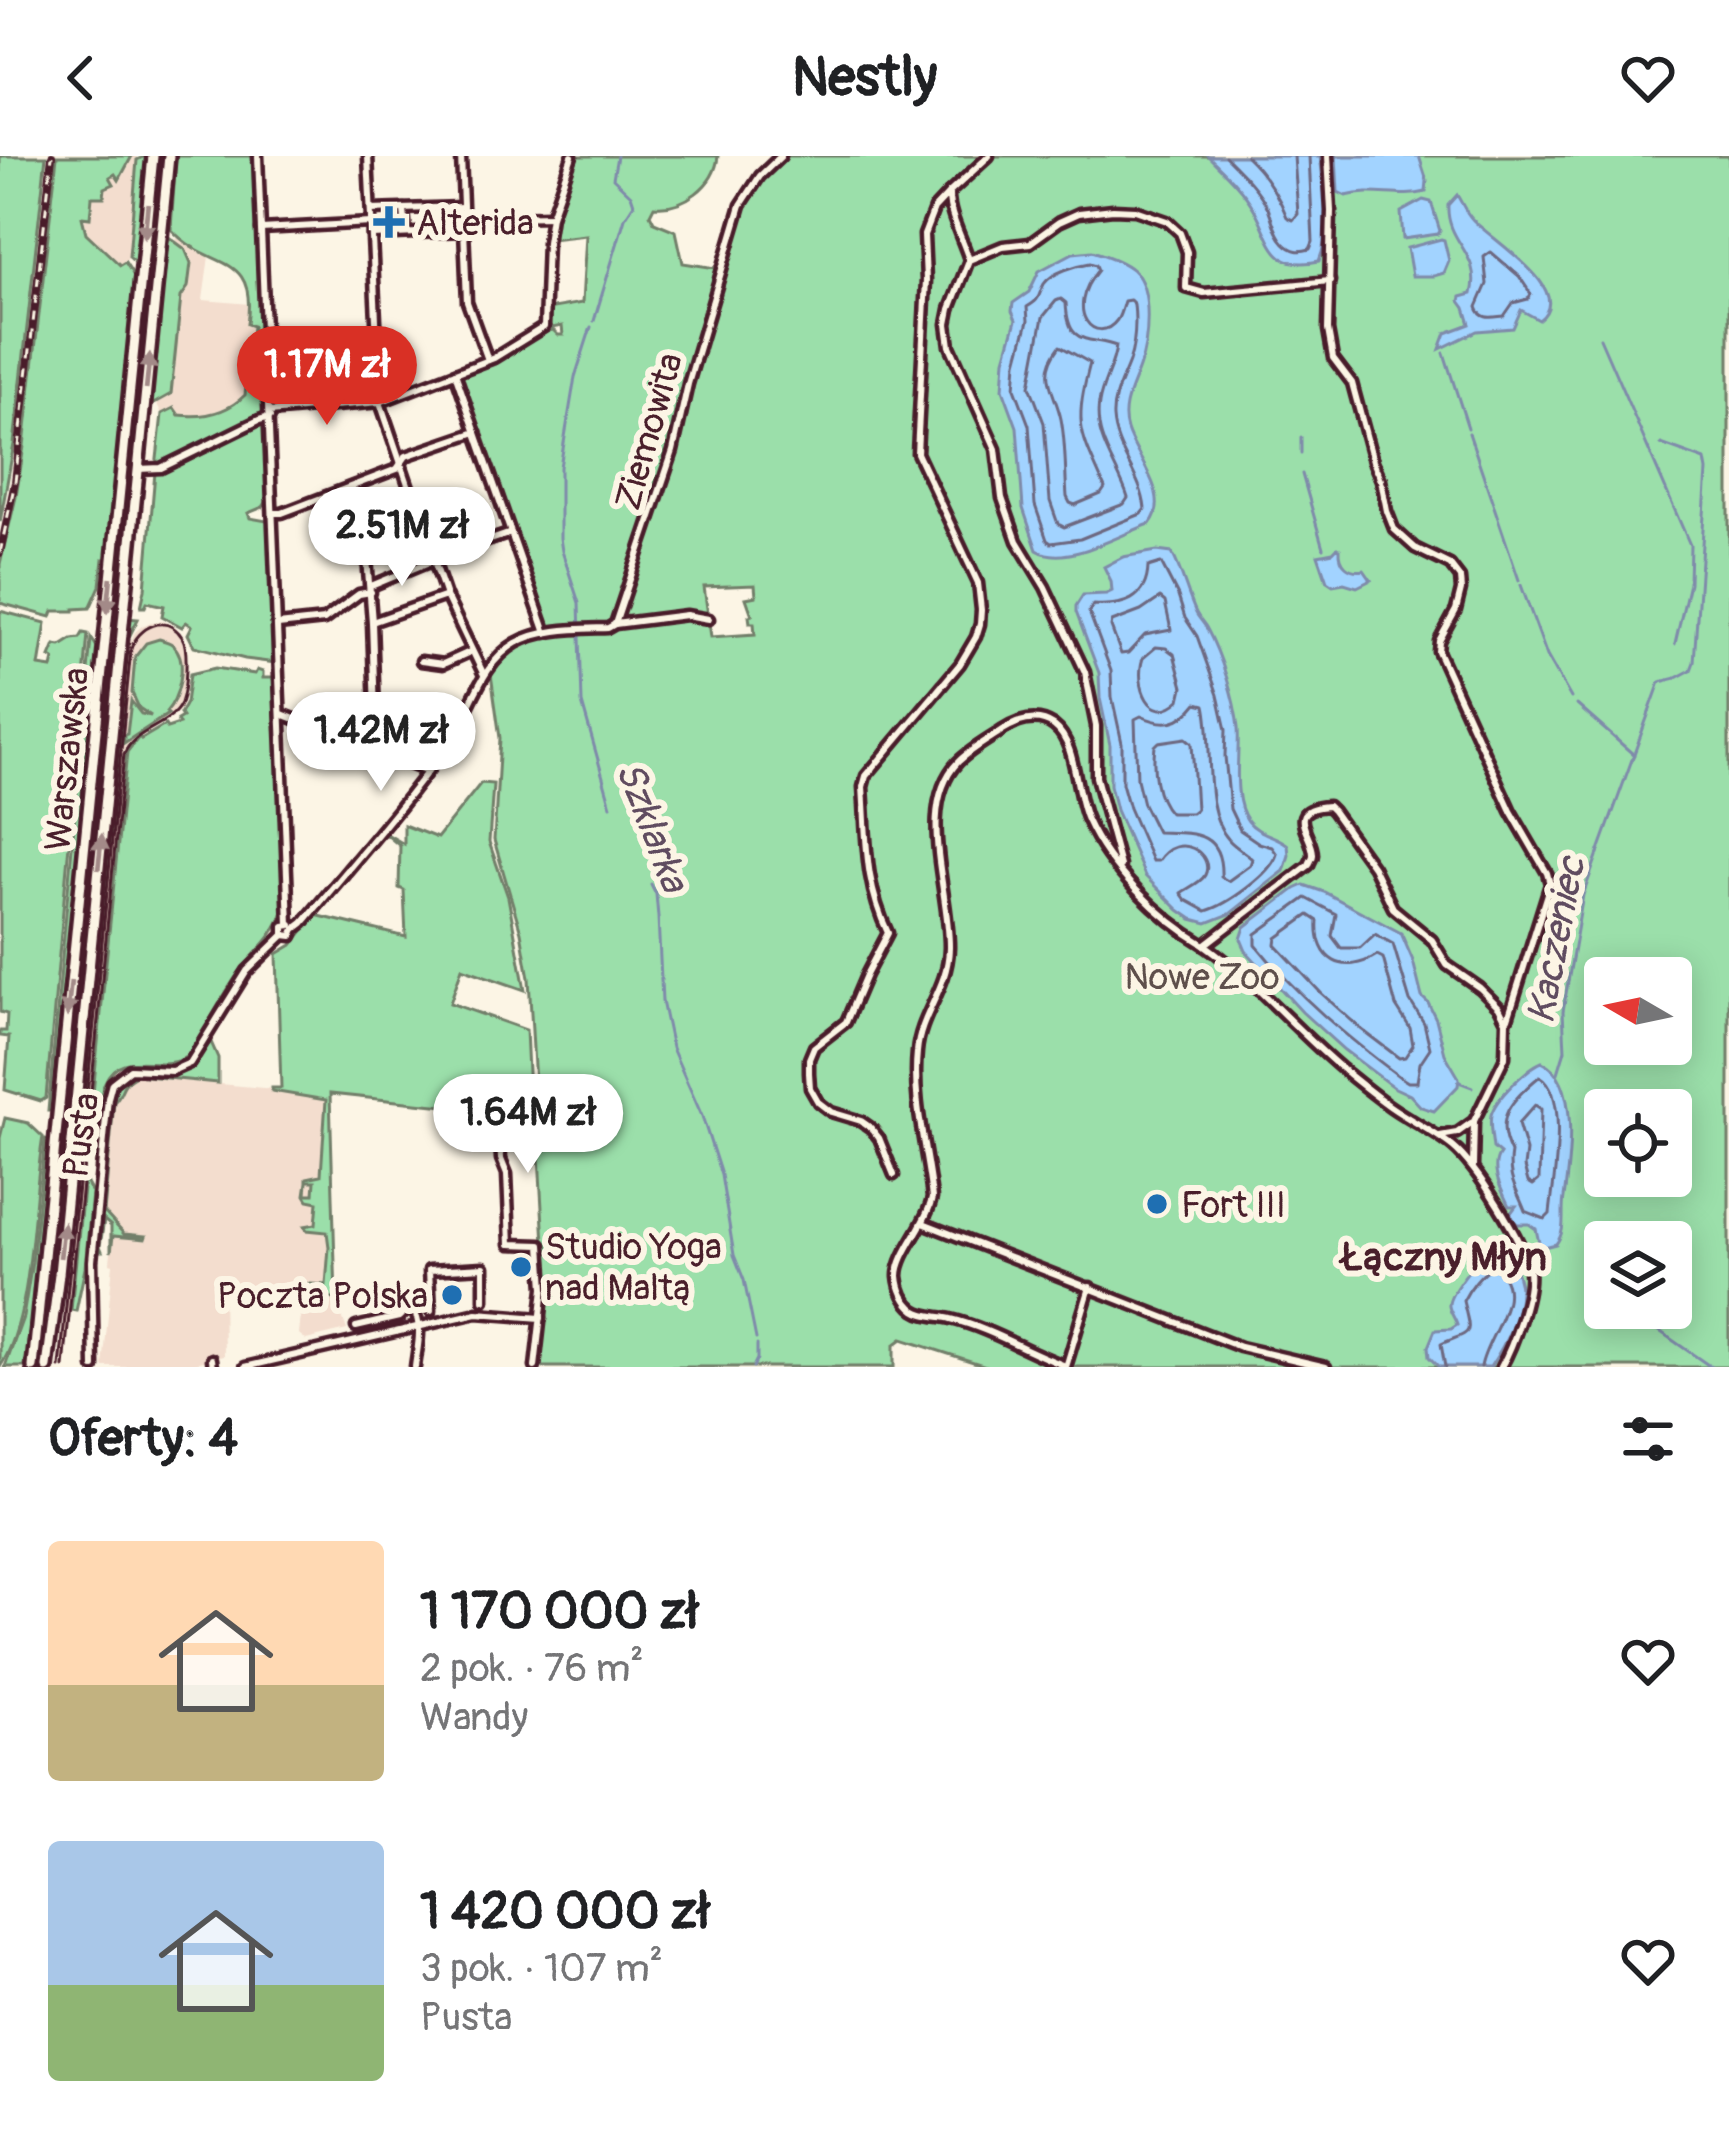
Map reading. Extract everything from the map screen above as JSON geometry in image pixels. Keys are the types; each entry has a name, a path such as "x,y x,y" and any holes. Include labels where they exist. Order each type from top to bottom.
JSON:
{"main road":[{"name":"Warszawska","path":"33,1367 153,156"},
{"name":"Warszawska","path":"49,1363 170,156"},
{"path":"128,408 133,416 143,418"}],"street":[{"path":"257,156 292,927"},
{"path":"368,156 380,402 446,596 484,675"},
{"path":"461,156 466,302 488,360"},
{"path":"138,470 161,468 269,415 380,402 488,360 544,327 551,216 572,156"},
{"name":"Ziemowita","path":"615,624 673,451 688,383 741,205 777,156"},
{"path":"894,1175 871,1128 818,1102 810,1088 809,1059 814,1047 846,1022 888,933 868,880 866,776 969,652 980,624 978,584 917,453 924,235 934,209 988,156"},
{"path":"1328,156 1328,330 1333,358 1352,383 1390,520 1407,543 1450,565 1460,578 1456,610 1438,651 1511,812 1550,884 1506,1022 1505,1057 1474,1121 1473,1166"},
{"path":"950,193 951,212 969,260 950,310 950,346 996,449 1002,498 1017,541 1045,587 1085,672 1096,726 1099,798 1120,869"},
{"path":"371,210 462,207"},
{"path":"404,209 406,233"},
{"path":"934,209 951,212"},
{"path":"969,260 1030,243 1079,213 1124,209 1152,214 1180,233 1186,252 1186,288 1204,293 1330,281"},
{"path":"463,218 551,216"},
{"path":"261,229 371,223"},
{"path":"372,235 463,231"},
{"path":"455,373 546,633"},
{"path":"273,513 398,469 406,456 476,432"},
{"path":"352,487 365,532 373,622 375,713 362,744"},
{"path":"278,625 325,620 359,594 512,532"},
{"path":"373,622 446,596"},
{"path":"292,927 316,908 427,771 458,729 484,675 514,644 546,633 615,624 686,615 709,619"},
{"path":"421,661 442,664 472,650"},
{"path":"282,714 427,771"},
{"path":"1090,1287 1066,1367 988,1329 921,1313 911,1307 898,1273 932,1198 916,1072 923,1024 942,989 949,948 935,819 939,797 960,760 1015,723 1029,719 1053,725 1065,738 1087,820 1151,906 1240,971 1342,1069 1449,1143 1473,1166 1522,1251 1529,1274 1501,1367"},
{"path":"1205,945 1309,865 1313,849 1302,829 1303,819 1308,810 1328,806 1373,867 1394,908 1432,940 1447,965 1499,1007 1506,1022"},
{"name":"Pusta","path":"94,1367 92,1261 108,1128 107,1098 117,1077 137,1067 172,1071 190,1064 247,971 284,935 290,937 292,927"},
{"path":"504,1121 501,1159 507,1174 510,1244 541,1245 544,1288 535,1367"},
{"path":"1436,1136 1457,1133 1474,1121"},
{"path":"923,1222 1240,1347 1326,1367"},
{"path":"430,1311 429,1270 484,1267 484,1300"},
{"path":"356,1327 409,1309 416,1313 415,1367"},
{"path":"245,1367 485,1312 542,1318"},
{"path":"312,1352 312,1364"}],"shaded area":[{"path":"126,156 138,160 129,257 121,266 86,233 82,202"},
{"path":"178,237 209,256 203,300 250,304 247,324 253,325 245,395 202,418 179,415 173,408 162,414 157,404 171,394 181,297 189,282 191,260 175,242"},
{"path":"164,621 187,642 185,696 180,710 133,742 126,757 65,1362 60,1362 122,721 129,722 126,743 165,716 144,716 132,703 130,719 122,718 130,643 135,632 151,622","holes":["162,639 180,657 175,702 165,713 151,713 146,643"]},
{"path":"132,1076 330,1094 336,1299 347,1330 306,1340 299,1334 303,1295 227,1286 223,1288 224,1356 179,1367 103,1367 113,1227 103,1217 114,1100"}],"green space":[{"path":"0,156 46,156 14,444 0,522"},
{"path":"57,156 132,156 119,180 115,174 110,177 114,184 105,188 104,197 92,197 90,218 82,217 86,233 120,265 125,262 134,276 112,533 100,586 90,608 53,611 51,617 0,603 0,564 24,446"},
{"path":"150,156 139,266 129,257 137,160"},
{"path":"157,156 162,159 154,274 139,412 135,409"},
{"path":"176,156 254,156 264,411 156,468 162,414 174,408 179,415 215,413 245,395 253,326 247,324 248,300 238,272 171,229"},
{"path":"575,156 718,156 711,177 696,193 676,204 654,206 650,214 654,222 676,231 683,263 716,268 657,497 614,621 548,629 461,380 544,332 563,335 562,326 547,325 547,309 582,303 586,235 550,239"},
{"name":"Nowe Zoo","path":"785,156 1729,156 1729,1367 989,1367 902,1339 894,1345 894,1367 538,1367 547,1297 529,978 494,840 500,738 491,674 503,656 521,643 619,623 672,463 743,207 757,183","holes":["755,585 756,596 746,598 755,634 711,637 704,587"]},
{"path":"166,235 185,249 191,263 188,287 181,297 171,394 148,407"},
{"path":"130,423 139,423 119,625 109,631"},
{"path":"260,424 265,427 267,501 248,513 269,525 276,663 194,646 188,634 192,626 186,622 182,627 162,616 164,606 147,602 141,607 155,472"},
{"path":"0,611 46,623 39,666 52,668 55,645 88,634 46,1098 41,1101 5,1090 9,1037 0,1036 0,1031 6,1031 7,1014 0,1012"},
{"path":"127,618 138,619 127,641 81,1128 78,1126"},
{"path":"91,638 97,647 93,715 58,1081 52,1111 48,1111"},
{"path":"159,639 173,645 180,657 177,691 168,714 124,743 131,701 141,714 151,716 139,708 132,693 135,657 146,643"},
{"path":"110,641 109,725 54,1282 40,1367 44,1293"},
{"path":"215,668 255,674 257,670 263,678 276,678 285,910 231,984 191,1053 169,1063 133,1062 112,1071 103,1088 97,1139 93,1139 89,1133 127,752 139,737 179,724 190,674"},
{"path":"481,783 493,784 489,842 508,897 525,990 462,968 450,1003 526,1030 530,1115 330,1094 336,1299 295,1294 296,1283 326,1285 327,1232 304,1226 316,1224 318,1202 305,1195 307,1182 306,1194 314,1194 315,1181 307,1178 321,1175 326,1100 272,1091 281,1088 277,954 292,945 315,915 406,937 404,890 399,888 400,846 387,835 380,836 383,832 404,844 404,825 437,838"},
{"path":"211,1042 218,1058 218,1083 136,1075 114,1102 104,1212 124,1234 146,1236 113,1236 111,1252 111,1226 104,1220 102,1251 98,1251 115,1087 131,1073 186,1070"},
{"path":"5,1118 28,1123 43,1137 26,1289 20,1319 0,1367 0,1138"},
{"path":"45,1139 49,1140 50,1160 25,1367 5,1367 23,1317"},
{"path":"84,1178 92,1193 76,1311 71,1310"}],"water":[{"path":"1208,156 1320,156 1326,223 1319,261 1291,262 1282,257 1248,200"},
{"path":"1336,156 1419,156 1426,192 1346,196 1338,192"},
{"path":"1457,195 1473,220 1540,281 1548,295 1548,308 1539,320 1521,310 1513,328 1477,331 1440,349 1446,333 1470,324 1460,301 1472,294 1472,268 1449,218 1448,205"},
{"path":"1423,200 1431,202 1440,231 1403,239 1401,212"},
{"path":"1441,239 1449,261 1444,273 1412,276 1407,248"},
{"path":"1092,251 1129,267 1144,290 1145,345 1125,422 1155,489 1156,513 1150,524 1093,548 1049,554 1037,550 1023,508 1017,427 1003,389 1005,359 1016,320 1013,303 1029,292 1039,271 1073,253"},
{"path":"1337,548 1346,566 1364,570 1371,580 1357,587 1327,581 1318,555"},
{"path":"1172,553 1227,677 1238,728 1238,789 1243,812 1257,829 1288,845 1284,871 1230,914 1207,923 1179,910 1145,876 1116,810 1099,673 1076,612 1083,595 1112,591 1104,567 1123,557"},
{"path":"1304,885 1401,933 1422,997 1459,1078 1458,1086 1434,1111 1421,1107 1344,1050 1246,951 1241,939 1245,927"},
{"path":"1542,1062 1563,1086 1570,1123 1561,1233 1556,1244 1544,1247 1536,1229 1517,1224 1510,1214 1516,1206 1509,1206 1498,1180 1500,1154 1493,1148 1490,1123 1505,1093"},
{"path":"1496,1239 1509,1244 1505,1260 1515,1263 1520,1284 1510,1331 1490,1367 1439,1367 1429,1357 1435,1330 1457,1325 1450,1309 1454,1291"}],"waterway":[{"name":"Szklarka","path":"594,321 625,218 634,204 613,178 617,156"},
{"name":"Szklarka","path":"591,327 575,377 560,467 560,538 579,603 582,703 611,806"},
{"path":"1600,338 1690,545 1689,583 1675,644"},
{"name":"Kaczeniec","path":"1444,353 1468,428"},
{"name":"Kaczeniec","path":"1469,433 1519,580"},
{"path":"1301,437 1301,453"},
{"path":"1558,1073 1565,1050 1563,1011 1583,895 1660,682 1691,670 1694,662 1707,471 1705,460 1661,444"},
{"path":"1302,474 1323,548"},
{"name":"Kaczeniec","path":"1521,585 1547,656 1571,698"},
{"name":"Kaczeniec","path":"1577,705 1634,755"},
{"name":"Szklarka","path":"651,884 656,894 662,1001 672,1048 721,1175 734,1255 756,1339"},
{"path":"1459,1082 1472,1087"},
{"path":"1658,1330 1711,1367"},
{"name":"Szklarka","path":"753,1367 757,1345"}],"tram line":[{"path":"60,1367 131,649 140,634 161,624 176,629 184,642 184,689 176,711 136,738 124,754 64,1367"}],"railway":[{"path":"0,553 15,482 52,156"}],"place":[{"name":"Alterida","path":"389,222"},
{"name":"Fort III","path":"1157,1204"},
{"name":"Studio Yoga nad Maltą","path":"521,1267"},
{"name":"Poczta Polska","path":"452,1295"}],"district":[{"name":"Łączny Młyn","path":"1444,1256"}]}
